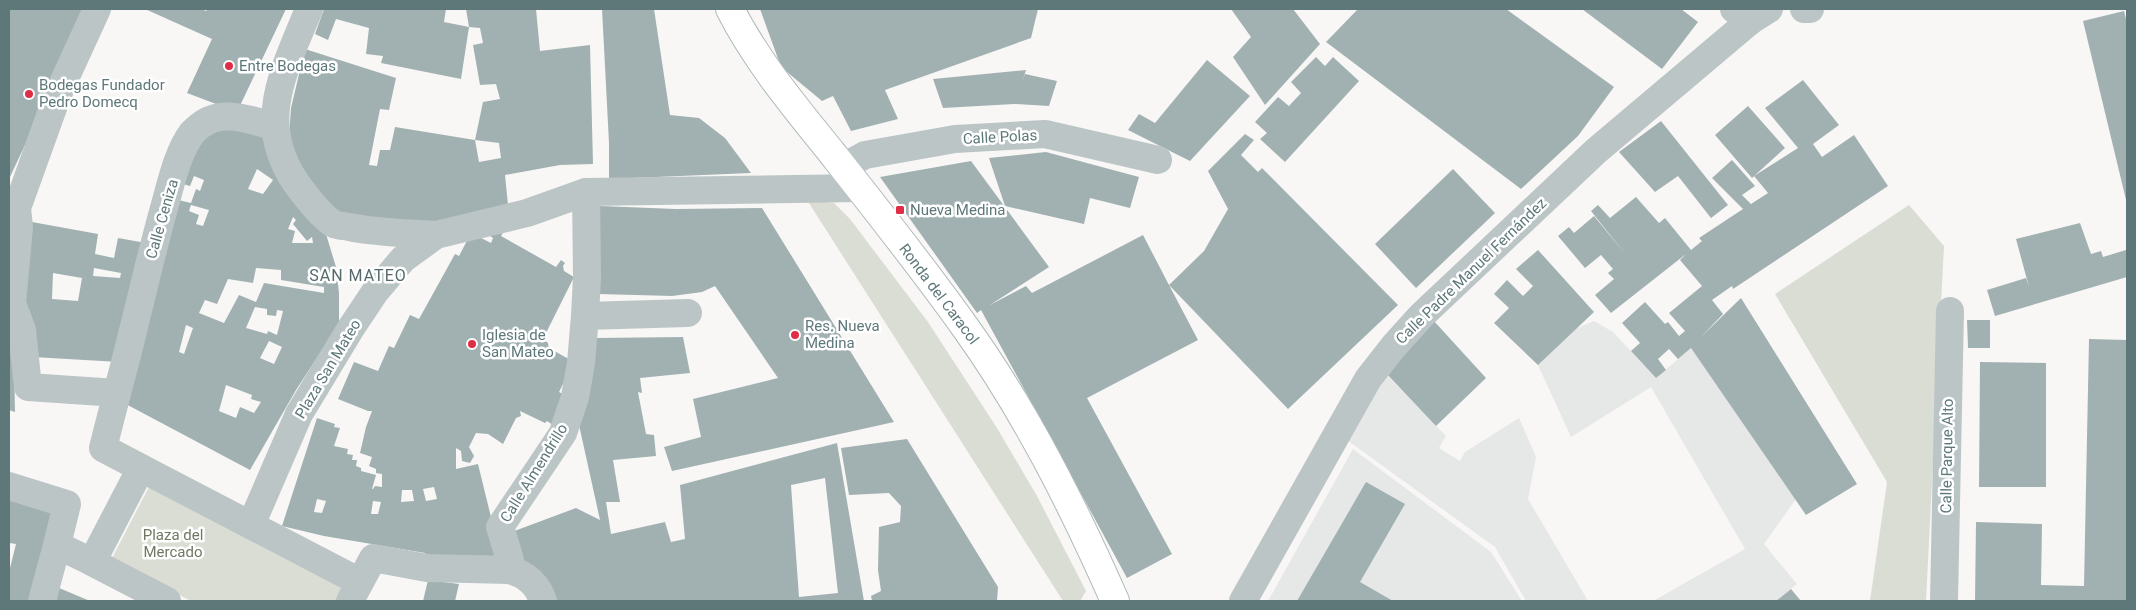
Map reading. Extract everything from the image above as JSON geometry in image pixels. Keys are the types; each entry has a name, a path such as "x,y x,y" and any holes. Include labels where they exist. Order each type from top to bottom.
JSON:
{"main road":[{"name":"Ronda del Caracol","path":"730,9 742,33 766,71 860,188 965,326 1007,388 1084,532 1116,601"}],"street":[{"path":"97,9 58,94 13,206 19,226 12,304 22,330 28,387 117,393 103,448 251,525 355,592 373,558 427,568 509,570 522,573 540,590 543,601"},
{"path":"274,126 281,78 309,9"},
{"path":"1804,9 1810,9"},
{"name":"Calle Padre Manuel Fernández","path":"1243,601 1368,379 1393,347 1441,297 1596,151 1751,13"},
{"name":"Calle Ceniza","path":"117,393 148,267 172,181 192,133 204,123 218,117 233,116 274,126"},
{"name":"Plaza San Mateo","path":"274,126 280,153 295,182 311,202 334,224 383,232 436,235 527,213 586,192 860,188"},
{"name":"Calle Polas","path":"843,167 865,155 955,139 1045,134 1158,160"},
{"name":"Calle Almendrillo","path":"509,570 510,560 500,527 563,433 575,397 581,363 585,316 587,277 586,192"},
{"name":"Plaza San Mateo","path":"251,525 299,414 350,328 375,292 403,259 436,235"},
{"name":"Calle Parque Alto","path":"1944,601 1950,311"},
{"path":"585,316 688,313"},
{"path":"92,562 141,468"},
{"path":"11,486 67,504 42,601"},
{"path":"56,545 167,601"}],"shaded area":[{"path":"1594,321 1613,332 1656,378 1691,348 1796,499 1764,544 1797,584 1776,601 1653,601 1745,549 1651,387 1571,437 1538,365 1575,329"},
{"path":"1386,374 1446,436 1439,448 1460,461 1465,452 1519,418 1536,457 1528,499 1588,601 1526,601 1495,547 1344,438"},
{"path":"1353,449 1491,552 1522,601 1268,601"}],"green space":[{"path":"807,200 834,203 850,219 928,322 997,428 1037,496 1086,591 1080,601 1063,601"},
{"path":"1909,205 1944,246 1926,601 1870,601 1887,482 1775,294"},
{"name":"Plaza del Mercado","path":"151,483 349,586 340,601 191,601 111,560"}],"building":[{"name":"Bodegas Fundador Pedro Domecq","path":"9,9 89,9 9,179"},
{"name":"Entre Bodegas","path":"145,9 201,9 206,11 208,9 286,9 237,112 187,93 212,39"},
{"path":"324,9 446,9 444,22 469,27 461,79 381,63 383,56 366,54 369,28 336,19 328,40 315,34"},
{"path":"466,9 536,9 540,51 590,45 593,164 560,165 505,175 509,215 449,226 370,222 331,212 288,150 291,108 305,49 396,78 389,110 380,109 369,165 377,166 380,150 390,150 395,127 475,140 483,102 500,99 496,84 480,85 473,45 483,43 480,28 469,27","holes":["475,140 499,143 501,158 479,162"]},
{"path":"602,9 654,9 670,115 699,118 725,138 751,173 609,179"},
{"path":"760,9 1038,9 1031,38 885,90 898,119 851,131 833,96 822,101 781,67"},
{"path":"1231,9 1293,9 1320,44 1265,105 1233,57 1251,37"},
{"path":"1358,9 1506,9 1614,87 1578,136 1521,189 1326,42"},
{"path":"1582,9 1681,9 1698,22 1662,69"},
{"path":"2124,11 2127,23 2127,204 2083,21"},
{"path":"1316,57 1325,66 1333,57 1359,81 1285,162 1260,139 1267,133 1255,122 1278,97 1289,106 1301,93 1291,82"},
{"path":"1207,60 1250,96 1190,161 1128,130 1139,114 1155,123"},
{"path":"1026,70 1022,82 1025,74 1057,81 1049,106 1014,104 943,108 933,79"},
{"path":"1803,80 1839,125 1813,144 1822,157 1854,135 1888,186 1733,289 1732,286 1712,300 1723,314 1701,337 1741,298 1857,484 1806,515 1691,348 1678,359 1669,349 1658,359 1666,370 1656,378 1631,351 1640,343 1622,323 1645,302 1665,324 1668,322 1679,336 1685,331 1669,313 1702,286 1680,260 1686,254 1611,313 1595,295 1614,279 1608,273 1613,269 1601,255 1585,268 1558,236 1569,227 1574,233 1594,216 1626,255 1591,211 1598,205 1610,218 1636,197 1659,223 1665,218 1691,250 1702,241 1699,238 1743,209 1712,178 1732,160 1755,186 1742,195 1751,204 1768,193 1754,176 1798,148 1765,108"},
{"path":"1748,106 1785,148 1752,178 1715,135"},
{"path":"1661,121 1728,205 1711,218 1678,176 1655,192 1619,152"},
{"path":"222,126 264,137 326,234 336,267 339,293 339,324 296,390 250,470 122,402 174,199 191,203 196,189 200,191 204,180 194,176 190,186 183,184 197,143","holes":["257,169 273,180 263,194 248,189","191,205 209,210 203,226 196,224 199,215 189,211","293,217 296,220 293,224 307,241 312,237 313,243 292,243 295,231 288,229","256,268 281,270 281,280 324,287 324,293 264,283 256,302 239,295 224,323 199,313 205,300 217,304 228,279 253,283","255,307 267,309 267,315 276,316 277,310 283,311 277,335 268,331 267,334 246,328","186,325 193,328 184,354 179,352","269,341 282,347 274,364 260,358","226,385 252,395 251,399 261,402 254,413 240,407 236,418 219,411"]},
{"path":"1245,134 1254,140 1241,155 1258,172 1262,168 1398,305 1288,409 1169,285 1204,251 1228,209 1208,171"},
{"path":"1046,152 1139,177 1130,208 1090,198 1084,224 1005,206 989,158"},
{"path":"971,161 1049,267 990,305 1026,286 1032,293 1143,235 1198,340 1087,398 1172,554 1127,578 981,310 977,313 880,177"},
{"path":"1453,169 1495,213 1416,288 1375,244"},
{"name":"Res. Nueva Medina","path":"600,206 676,209 762,208 894,422 672,471 664,447 701,437 693,399 778,378 715,286 702,292 672,296 598,294"},
{"path":"32,222 98,234 95,254 114,258 118,238 146,243 119,362 33,357 24,304","holes":["94,268 121,273 120,278 93,276","53,273 82,278 78,301 52,299"]},
{"path":"2080,223 2091,254 2101,251 2103,257 2126,250 2127,277 1995,316 1987,290 2026,278 2029,287 2016,239"},
{"name":"Iglesia de San Mateo","path":"505,229 501,236 556,267 561,260 565,263 563,266 564,271 574,277 543,339 548,343 549,348 574,362 559,392 568,397 553,425 520,411 521,416 516,418 503,444 488,434 476,433 469,447 474,456 470,463 462,461 461,451 456,448 456,469 478,464 501,558 425,555 425,553 324,536 282,526 317,418 335,424 334,427 340,428 334,446 348,449 347,454 353,455 352,460 357,460 356,466 361,468 361,471 376,475 372,489 375,486 382,487 382,474 376,473 376,469 369,466 372,457 360,453 372,411 338,399 354,362 378,371 389,346 394,348 410,315 419,319 455,254 459,256 471,233 491,243 493,238 486,233","holes":["434,487 437,499 426,501 423,489","402,490 412,490 414,501 401,502","317,499 326,501 322,513 314,512","373,501 381,502 378,514 371,514"]},
{"path":"1538,250 1594,312 1538,365 1494,323 1509,308 1494,294 1507,280 1523,296 1533,286 1516,269"},
{"path":"1433,320 1486,378 1436,426 1384,371"},
{"path":"1967,320 1990,320 1990,348 1968,348"},
{"path":"9,328 14,357 15,412 9,410"},
{"path":"683,337 690,373 640,378 642,393 638,392 646,434 654,435 656,456 613,460 620,502 606,502 611,534 665,522 671,542 685,539 680,485 837,443 864,601 557,601 552,588 519,559 509,533 576,508 600,520 579,425 595,338","holes":["825,478 838,593 799,597 791,485"]},
{"path":"2089,339 2127,340 2127,601 1975,601 1976,522 2042,524 2041,585 2084,586"},
{"path":"1980,362 2046,363 2046,487 1979,487"},
{"path":"907,439 998,587 997,601 872,601 871,596 881,591 878,570 879,527 900,522 901,506 889,493 849,495 841,448"},
{"path":"1366,482 1405,504 1360,582 1393,601 1297,601"},
{"path":"9,495 55,510 33,601 9,601 9,572 16,544 9,543"},
{"path":"428,580 459,584 455,601 423,601"},
{"path":"52,585 90,601 48,601"},
{"path":"1791,589 1801,601 1776,601"}],"place":[{"name":"Entre Bodegas","path":"229,66"},
{"name":"Bodegas Fundador Pedro Domecq","path":"29,94"},
{"name":"Nueva Medina","path":"900,210"},
{"name":"Res. Nueva Medina","path":"795,335"},
{"name":"Iglesia de San Mateo","path":"472,344"}],"district":[{"name":"SAN MATEO","path":"358,275"}]}
